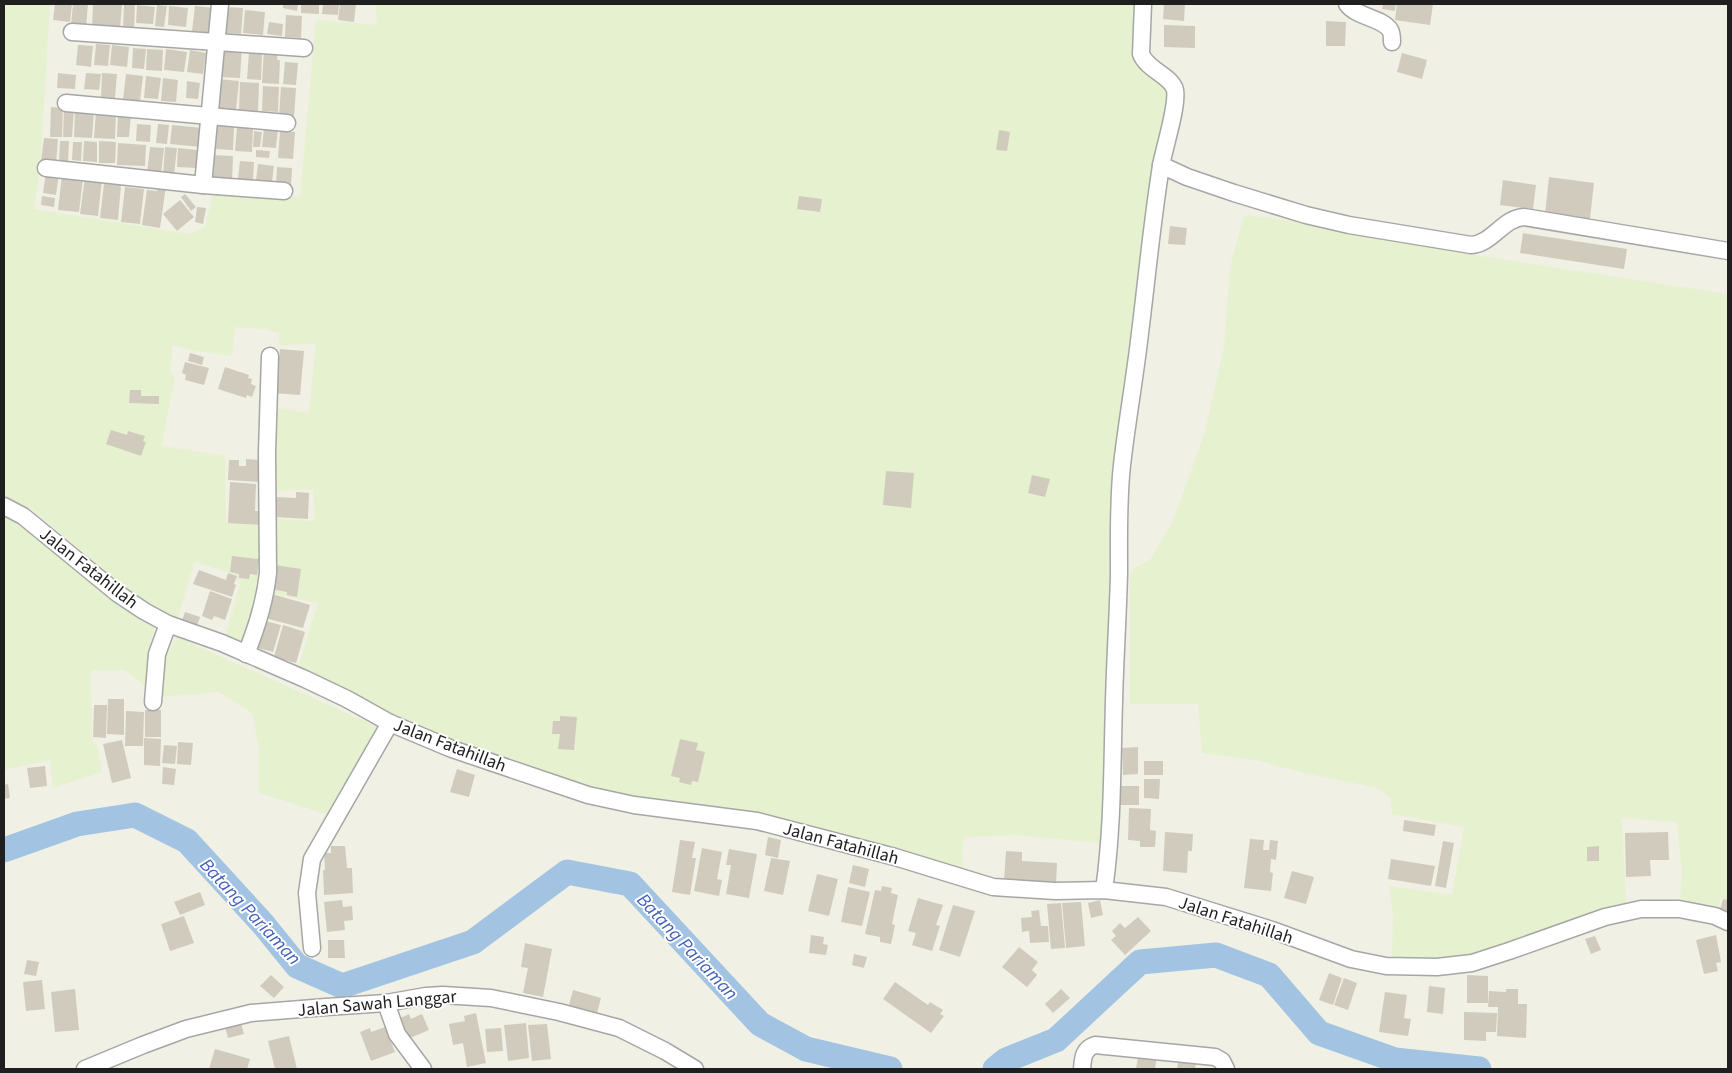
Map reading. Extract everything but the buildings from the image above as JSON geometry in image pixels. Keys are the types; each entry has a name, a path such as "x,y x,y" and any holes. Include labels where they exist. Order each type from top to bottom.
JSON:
{"street":[{"path":"203,185 220,4"},
{"path":"1104,890 1110,852 1112,807 1119,571 1118,522 1122,466 1161,165 1175,100 1175,91 1170,81 1143,60 1141,54 1143,4"},
{"path":"1347,4 1386,26 1391,32 1392,42"},
{"path":"72,32 304,48"},
{"path":"66,103 288,123"},
{"path":"1161,165 1187,177 1306,215 1349,225 1471,244 1478,244 1513,220 1524,217 1728,251"},
{"path":"46,168 284,192"},
{"path":"246,654 259,622 268,573 267,452 270,356"},
{"name":"Jalan Fatahillah","path":"4,506 28,520 117,593 144,612 168,624 246,654 348,699 390,723 452,750 588,795 634,804 757,821 895,857 993,886 1055,891 1104,890 1150,894 1185,902 1272,930 1350,960 1386,966 1436,966 1472,962 1510,951 1604,917 1641,909 1679,909 1715,916 1728,922"},
{"path":"153,702 157,654 168,624"},
{"path":"312,948 307,893 312,859 390,723"},
{"name":"Jalan Sawah Langgar","path":"85,1069 186,1029 228,1018 267,1011 386,1003 443,994 491,998 559,1012 619,1028 665,1051 695,1069"},
{"path":"386,1003 397,1034 423,1069"},
{"path":"1082,1069 1085,1051 1095,1045 1215,1057 1222,1061 1226,1069"}],"green space":[{"path":"4,4 50,4 40,168 34,209 190,234 205,227 214,190 300,197 316,20 377,25 375,4 1144,4 1142,43 1173,92 1118,487 1110,844 1017,835 965,837 962,850 963,869 884,849 620,799 404,724 298,668 318,603 270,593 276,519 315,521 313,489 277,491 272,457 277,408 309,413 316,344 279,345 279,333 265,329 235,327 232,356 172,345 171,373 175,377 163,446 225,456 226,523 267,526 264,583 248,647 225,638 241,581 237,579 237,575 194,562 177,621 153,609 123,586 33,510 4,496"},
{"path":"1244,215 1286,220 1448,251 1728,294 1728,899 1720,898 1718,913 1680,898 1682,873 1677,822 1622,818 1626,906 1498,949 1438,963 1392,961 1393,913 1389,886 1452,895 1464,827 1392,814 1390,797 1378,788 1304,773 1255,760 1202,753 1198,704 1130,704 1130,574 1136,567 1150,560 1173,521 1205,432 1224,347 1230,267"},
{"path":"4,512 9,513 155,626 150,644 169,650 177,637 376,726 383,748 345,820 259,793 259,749 252,713 219,692 158,697 125,670 91,670 92,742 97,743 102,772 53,788 50,760 4,770"}],"waterway":[{"name":"Batang Pariaman","path":"4,850 77,824 135,815 187,841 263,924 297,966 342,986 473,942 567,872 630,884 760,1024 806,1049 890,1069"},
{"name":"Batang Pariaman","path":"995,1069 1006,1060 1056,1040 1140,962 1216,955 1269,975 1319,1033 1395,1060 1479,1069"}]}
